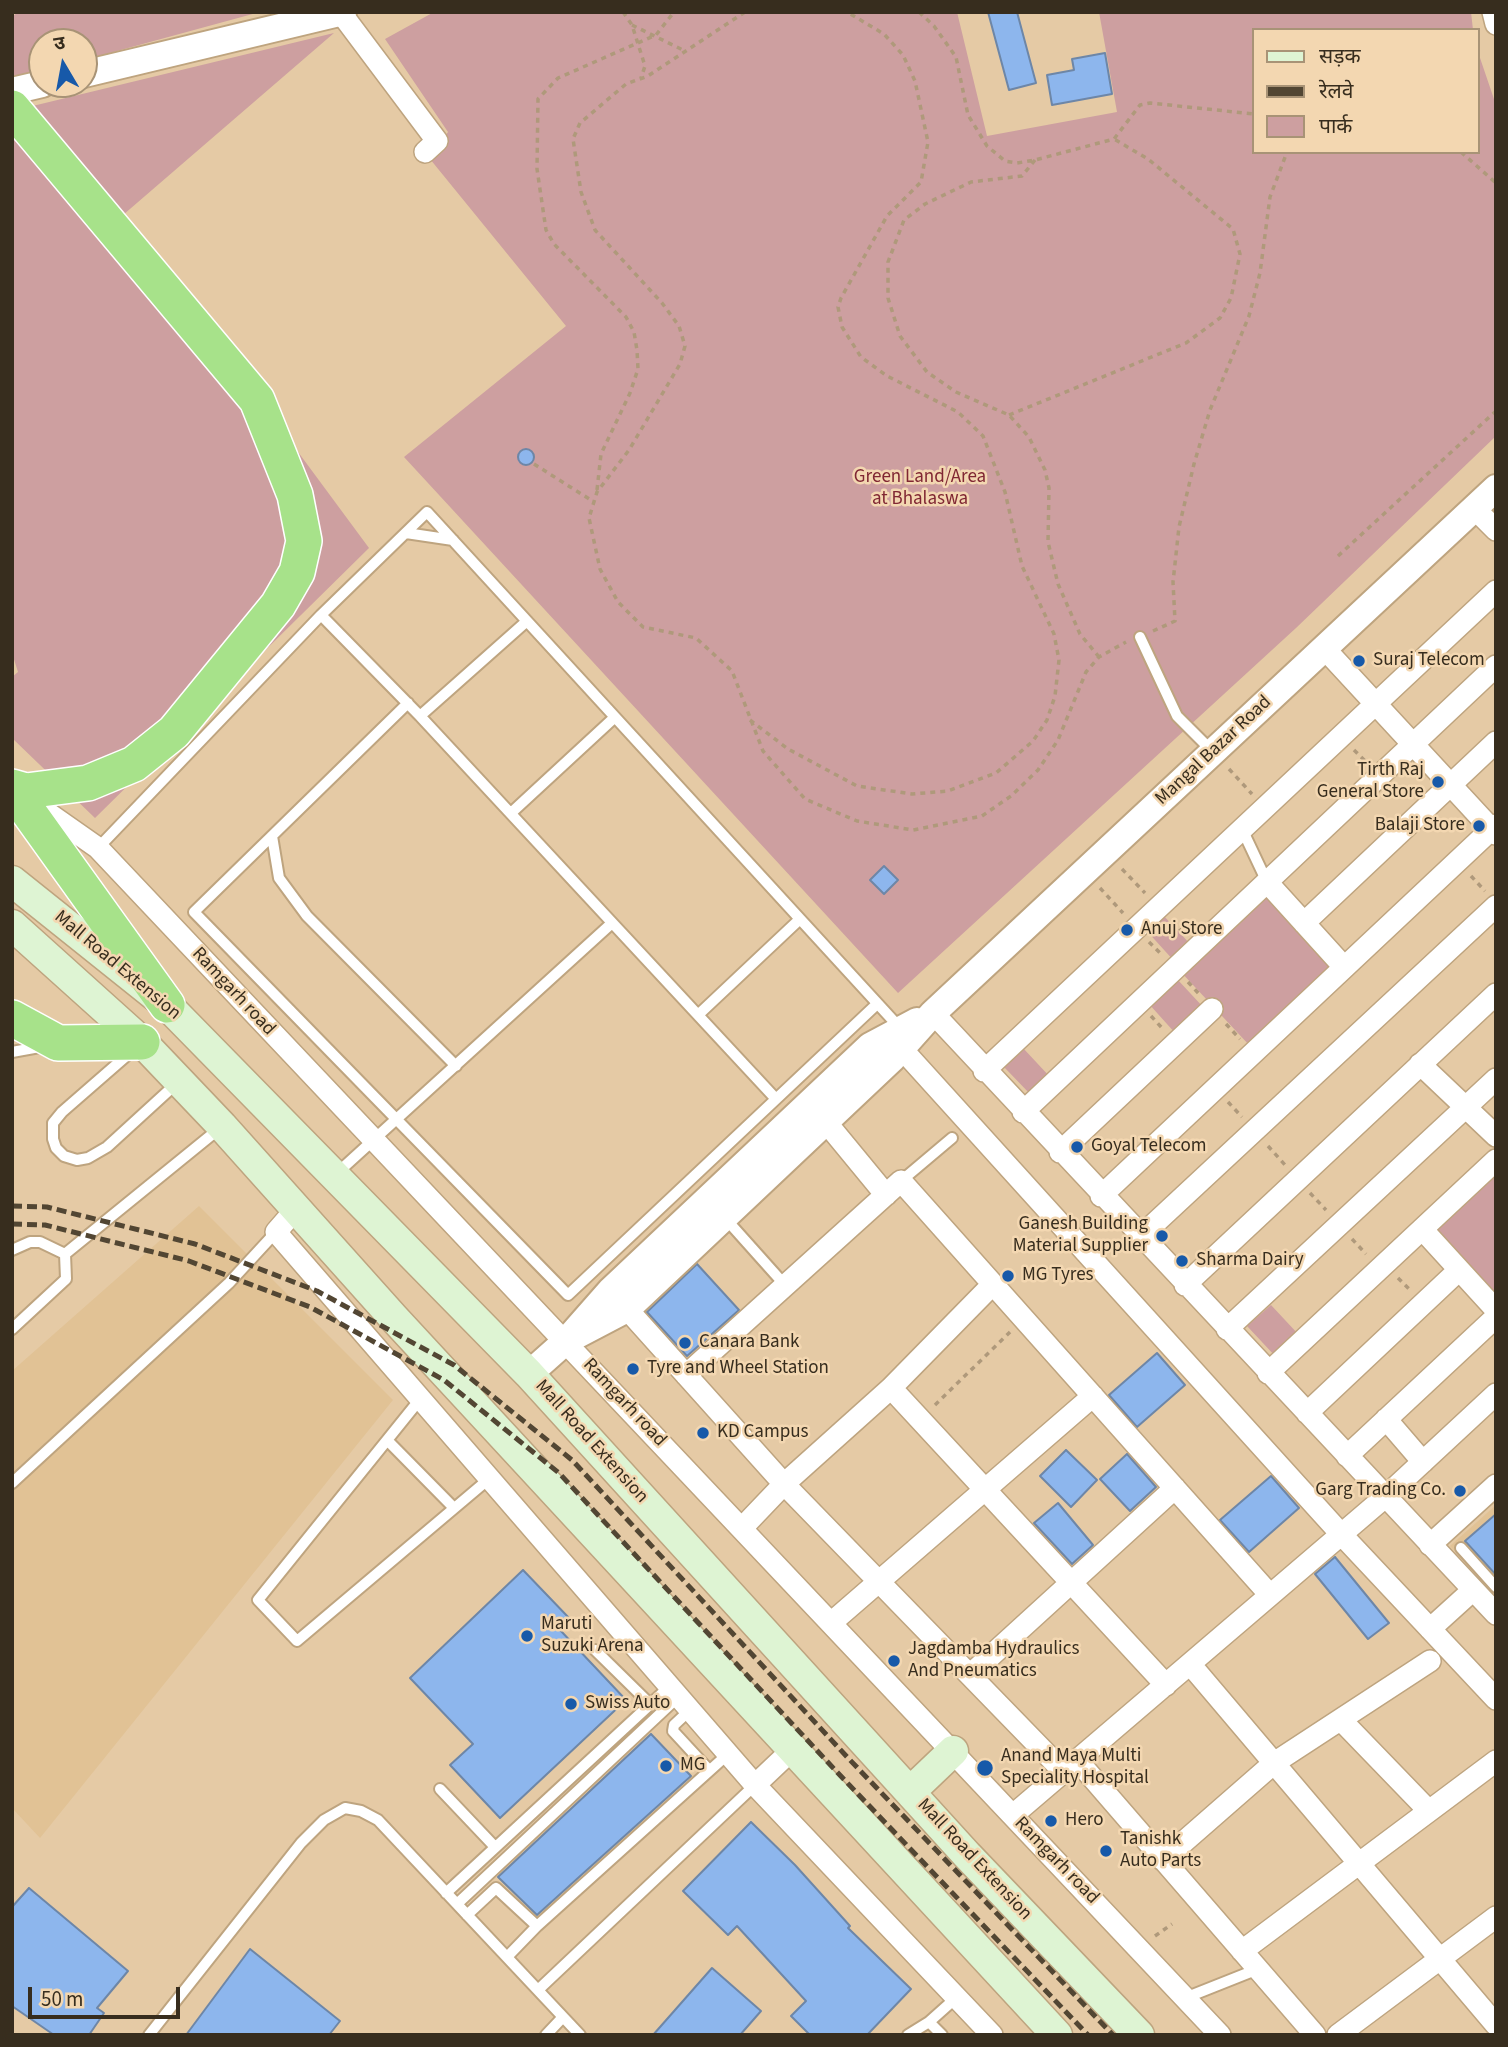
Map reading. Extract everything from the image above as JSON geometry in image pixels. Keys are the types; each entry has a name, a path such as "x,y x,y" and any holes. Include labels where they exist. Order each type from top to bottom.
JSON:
{"highway":[{"path":"12,108 257,400 295,495 304,541 297,572 278,605 174,732 134,764 88,783 26,791 12,788"},
{"path":"12,788 167,1005"},
{"path":"12,1017 58,1043 142,1042"}],"main road":[{"name":"Mall Road Extension","path":"12,881 167,1005 529,1374 910,1792 1139,2035"},
{"name":"Mall Road Extension","path":"12,925 142,1042 222,1126 1057,2035"},
{"path":"910,1792 953,1751"}],"street":[{"path":"98,71 342,12 437,141 425,152"},
{"path":"1493,12 1496,24"},
{"name":"Mangal Bazar Road","path":"818,1112 933,1013 1496,488"},
{"path":"1475,508 1496,530"},
{"path":"984,1071 1496,591"},
{"path":"1101,1196 1494,829 1412,745 1324,648"},
{"path":"1023,1112 1496,666"},
{"path":"1304,923 1496,742"},
{"name":"Ramgarh road","path":"12,788 98,848 1220,2035"},
{"path":"1267,882 1345,967"},
{"path":"1140,1237 1492,900"},
{"path":"1185,1285 1496,994"},
{"path":"1060,1152 1212,1009"},
{"path":"933,1013 984,1071 1430,1545 1489,1598 1430,1629"},
{"path":"904,1038 1342,1534 1496,1699"},
{"path":"1420,1065 1464,1109 1496,1136"},
{"path":"1227,1329 1496,1079"},
{"path":"818,1112 993,1284 1270,1595"},
{"path":"566,1341 627,1309 725,1218 818,1112"},
{"path":"529,1374 566,1341 610,1291 818,1112"},
{"path":"1268,1373 1496,1160"},
{"path":"686,1375 784,1284 894,1188"},
{"path":"296,1209 276,1232 755,1785 992,2035"},
{"path":"1422,1229 1496,1310"},
{"path":"1307,1413 1459,1270"},
{"path":"742,1528 785,1483 891,1388 993,1284"},
{"path":"627,1309 785,1483 971,1674 1070,1766 1163,1860 1315,2035"},
{"path":"1347,1456 1496,1317"},
{"path":"891,1388 1166,1685"},
{"path":"1013,1815 1385,1497 1496,1394"},
{"path":"831,1623 1093,1396"},
{"path":"1387,1419 1423,1461"},
{"path":"1430,1545 1496,1485"},
{"path":"971,1674 1175,1488"},
{"path":"1163,1860 1274,1763 1430,1661"},
{"path":"1190,1664 1496,2025"},
{"path":"1340,1720 1428,1810"},
{"path":"755,1785 793,1749"},
{"path":"1242,1951 1496,1761"},
{"path":"1338,2035 1496,1917"}],"lane":[{"path":"98,848 321,615 427,512 800,919 904,1038"},
{"path":"406,533 453,540"},
{"path":"321,615 421,716 776,1099"},
{"path":"421,716 527,621"},
{"path":"1140,637 1177,716 1213,752"},
{"path":"408,703 194,912 568,1295 877,1004"},
{"path":"511,813 615,717"},
{"path":"1242,829 1267,882"},
{"path":"272,836 279,878 307,916 456,1066"},
{"path":"698,1015 800,919"},
{"path":"333,1176 612,923"},
{"path":"142,1042 53,1123 56,1149 77,1160 107,1147 179,1081"},
{"path":"12,1052 58,1043"},
{"path":"65,1254 222,1126"},
{"path":"894,1188 951,1138"},
{"path":"725,1218 784,1284"},
{"path":"12,1483 229,1283 276,1232"},
{"path":"12,1250 30,1242 40,1242 65,1254"},
{"path":"12,1329 66,1279 65,1254"},
{"path":"421,1398 258,1600 297,1641 490,1478"},
{"path":"387,1440 454,1508"},
{"path":"1461,1548 1489,1598"},
{"path":"595,1650 650,1704"},
{"path":"446,1893 650,1704 679,1698"},
{"path":"679,1698 673,1731 709,1770"},
{"path":"457,1904 679,1698"},
{"path":"507,1957 537,1926 728,1754"},
{"path":"538,1990 755,1785"},
{"path":"440,1789 495,1847"},
{"path":"149,2035 301,1843 324,1821 345,1808 361,1811 378,1820 580,2035"},
{"path":"467,1915 496,1888 537,1926"},
{"path":"1185,1998 1258,1969"},
{"path":"908,2035 929,2022 957,1997"},
{"path":"546,2035 563,2017"},
{"path":"929,2022 942,2035"}],"path":[{"path":"623,12 632,25 645,66 641,79"},
{"path":"674,12 656,35 558,78 538,99 537,169 546,230 554,244 626,317 634,332 637,350 638,369 630,393 601,454 597,492 589,518 600,569 618,602 643,627 696,639 732,671 748,719 763,751 805,799 857,821 913,830 982,816 1011,796 1038,770 1058,740 1086,672 1099,657 1175,621 1173,582 1179,527 1194,464 1210,410 1249,316 1260,273 1270,197 1286,154"},
{"path":"597,492 629,450 645,418 680,364 685,346 679,326 662,303 595,230 586,211 573,155 573,139 580,122 626,84 641,79 745,12"},
{"path":"748,719 788,749 857,786 912,794 948,791 996,773 1033,741 1046,720 1055,696 1059,660 1054,634 1022,566 1005,492 983,436 958,412 887,376 861,357 842,327 838,307 841,298 887,216 921,182 928,142 915,81 903,55 884,34 847,12"},
{"path":"919,12 934,26 956,57 968,115 987,146 1005,162 1035,160 1114,139 1140,105 1150,103 1252,114"},
{"path":"632,25 685,51"},
{"path":"1009,415 1186,343 1220,318 1231,298 1240,254 1233,229 1148,159 1114,139"},
{"path":"1463,154 1496,183"},
{"path":"1035,160 1022,176 971,182 913,212 900,228 886,278 892,316 900,335 927,372 956,392 1009,415 1029,437 1045,470 1051,505 1048,541 1051,562 1066,607 1080,634 1099,657"},
{"path":"1338,556 1496,411"},
{"path":"534,464 594,502"},
{"path":"1341,736 1379,776"},
{"path":"1213,752 1265,807"},
{"path":"1457,861 1492,900"},
{"path":"1139,1003 1175,1043"},
{"path":"1384,1264 1423,1305"},
{"path":"920,1419 1024,1319"}],"shaded area":[{"path":"199,1206 393,1400 40,1838 12,1808 12,1371"},
{"path":"1496,1505 1496,1594 1450,1546"}],"green space":[{"path":"18,12 260,12 98,56 98,28 28,28 28,75 12,79 12,17"},
{"name":"Green Land/Area at Bhalaswa","path":"434,12 957,12 987,136 1117,112 1099,12 1471,12 1473,28 1252,28 1252,154 1480,154 1480,58 1496,105 1496,436 1296,628 898,993 404,457 566,326 430,159 448,132 385,39"},
{"path":"334,33 123,215 369,548 95,818 12,738 12,677 18,672 12,653 12,111 66,98 98,98 98,90"},
{"path":"1267,893 1336,966 1250,1046 1180,971"},
{"path":"1162,914 1192,946 1175,962 1145,929"},
{"path":"1177,979 1204,1008 1176,1034 1149,1004"},
{"path":"1023,1048 1051,1078 1032,1096 1004,1067"},
{"path":"1496,1174 1496,1297 1434,1233"},
{"path":"1271,1305 1299,1335 1276,1357 1247,1326"}],"building":[{"path":"988,12 1017,12 1036,83 1009,90"},
{"path":"1105,53 1112,94 1052,105 1047,75 1074,70 1072,59"},
{"path":"523,449 529,449 534,457 532,463 523,465 518,460 518,454"},
{"path":"884,866 898,880 884,894 870,880"},
{"path":"697,1264 739,1310 687,1356 647,1312"},
{"path":"1157,1353 1185,1385 1137,1427 1109,1395"},
{"path":"1066,1450 1097,1480 1071,1507 1040,1476"},
{"path":"1127,1454 1156,1487 1130,1511 1100,1479"},
{"path":"1271,1476 1299,1508 1249,1552 1220,1520"},
{"path":"1058,1503 1093,1545 1072,1564 1034,1523"},
{"path":"1496,1514 1496,1575 1465,1541"},
{"path":"1335,1557 1389,1623 1368,1639 1315,1574"},
{"path":"523,1570 570,1619 560,1630 626,1700 500,1818 450,1765 473,1744 410,1678"},
{"path":"651,1734 691,1776 537,1915 498,1877"},
{"path":"751,1822 795,1865 850,1926 848,1928 911,1989 867,2035 810,2035 791,2016 806,2001 737,1926 728,1935 683,1891"},
{"path":"29,1888 128,1971 97,2008 104,2013 89,2035 54,2035 12,2006 12,1907"},
{"path":"250,1949 340,2021 329,2035 186,2035"},
{"path":"712,1968 761,2011 740,2035 653,2035"}],"railway":[{"path":"12,1206 47,1207 195,1244 317,1291 454,1365 572,1460 849,1759 1113,2035"},
{"path":"12,1224 45,1225 189,1261 310,1307 444,1380 559,1473 836,1771 1088,2035"}],"place":[{"name":"Suraj Telecom","path":"1359,661"},
{"name":"Tirth Raj General Store","path":"1438,782"},
{"name":"Balaji Store","path":"1479,826"},
{"name":"Anuj Store","path":"1127,930"},
{"name":"Goyal Telecom","path":"1077,1147"},
{"name":"Ganesh Building Material Supplier","path":"1162,1236"},
{"name":"Sharma Dairy","path":"1182,1261"},
{"name":"MG Tyres","path":"1008,1276"},
{"name":"Canara Bank","path":"685,1343"},
{"name":"Tyre and Wheel Station","path":"633,1369"},
{"name":"KD Campus","path":"703,1433"},
{"name":"Garg Trading Co.","path":"1460,1491"},
{"name":"Maruti Suzuki Arena","path":"527,1636"},
{"name":"Jagdamba Hydraulics And Pneumatics","path":"894,1661"},
{"name":"Swiss Auto","path":"571,1704"},
{"name":"MG","path":"666,1766"},
{"name":"Anand Maya Multi Speciality Hospital","path":"985,1768"},
{"name":"Hero","path":"1051,1821"},
{"name":"Tanishk Auto Parts","path":"1106,1851"}]}
